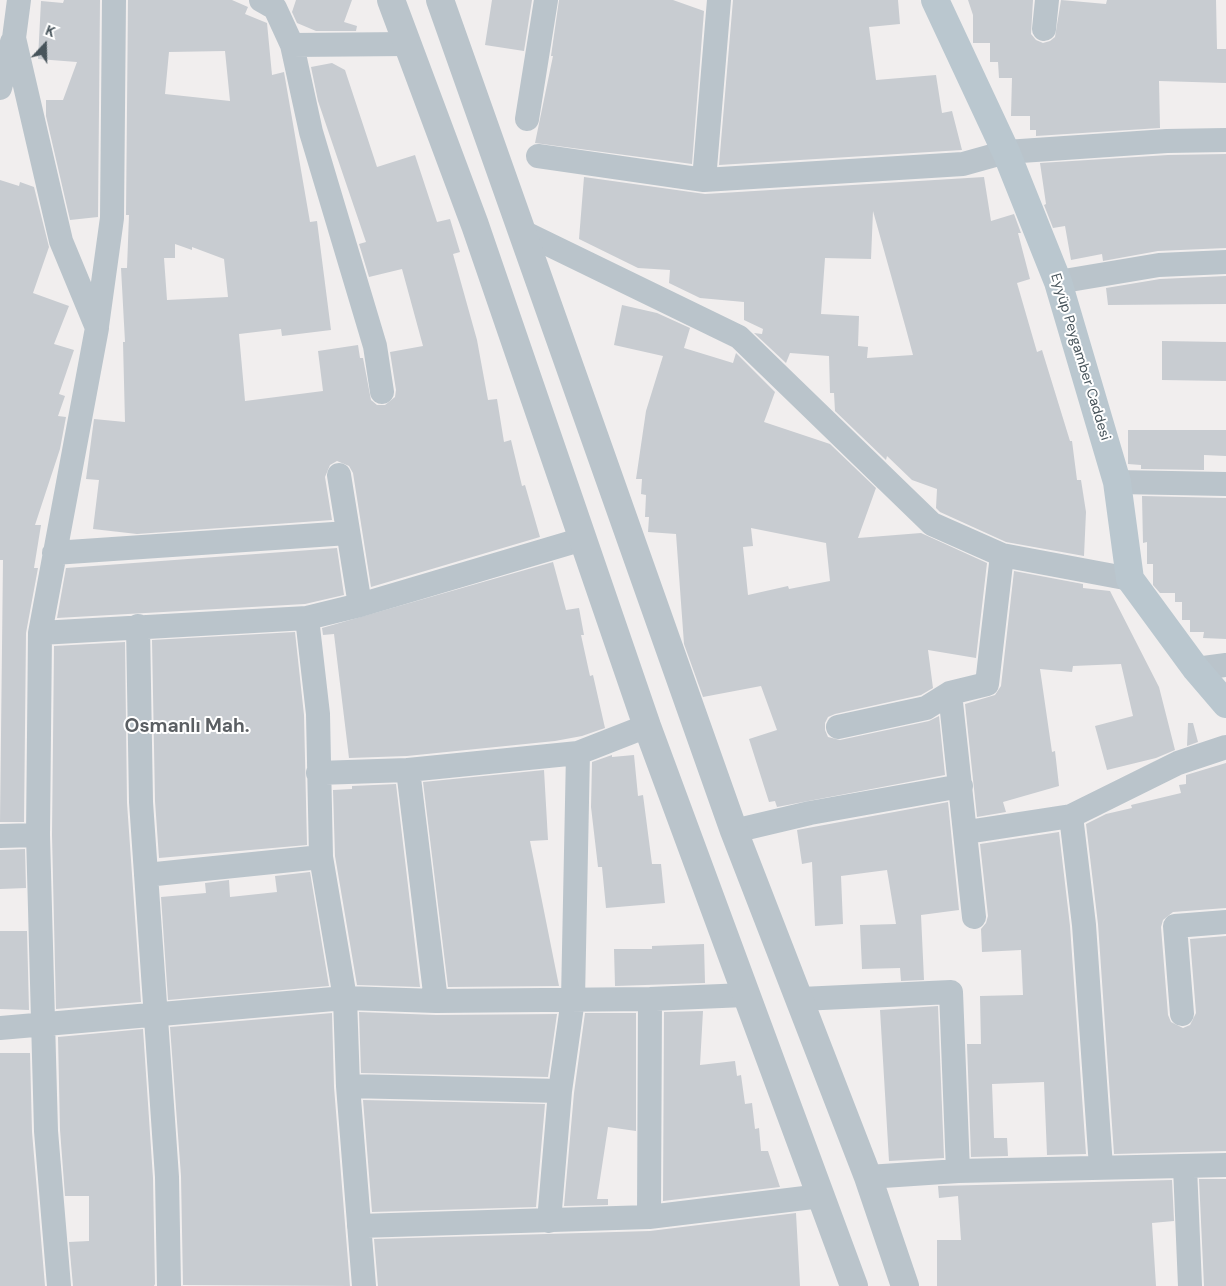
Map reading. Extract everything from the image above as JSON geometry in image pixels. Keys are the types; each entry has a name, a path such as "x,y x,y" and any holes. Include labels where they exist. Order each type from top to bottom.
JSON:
{"main road":[{"name":"Eyyüp Peygamber Caddesi","path":"935,0 1006,152 1058,282 1117,482 1130,579 1196,669 1226,704"}],"street":[{"path":"0,88 14,38 19,0"},
{"path":"59,1286 46,1131 38,836 40,633 97,328 112,218 114,0"},
{"path":"261,0 275,8 292,45 311,132 375,346 382,392"},
{"path":"391,0 475,225 647,726 854,1286"},
{"path":"440,0 734,831 801,999 868,1177 905,1286"},
{"path":"526,119 546,0"},
{"path":"704,180 719,0"},
{"path":"1044,29 1047,0"},
{"path":"14,38 60,241 97,328"},
{"path":"292,45 407,44"},
{"path":"538,156 704,180 963,164 1006,152 1167,141 1226,140"},
{"path":"521,231 739,337 932,524 1002,555 1130,579"},
{"path":"1058,282 1159,265 1226,262"},
{"path":"339,475 360,605"},
{"path":"1117,482 1226,484"},
{"path":"54,553 348,533"},
{"path":"40,633 307,618 360,605 583,539"},
{"path":"838,727 926,708 950,692 987,684 1002,555"},
{"path":"307,618 318,714 321,857 345,998 348,1086 364,1286"},
{"path":"138,626 141,802 167,1177 169,1286"},
{"path":"1196,669 1226,664"},
{"path":"950,692 974,917"},
{"path":"318,773 408,770 578,753 647,726"},
{"path":"966,832 1071,816 1178,763 1226,747"},
{"path":"549,1221 560,1091 573,998 578,753"},
{"path":"408,770 436,1001"},
{"path":"734,831 810,813 961,786"},
{"path":"1071,816 1084,925 1101,1167"},
{"path":"0,836 38,836"},
{"path":"146,875 321,857"},
{"path":"1182,1014 1175,926 1226,922"},
{"path":"801,999 950,992 958,1171"},
{"path":"0,1028 44,1026 345,998 436,1001 573,998 650,999 745,995"},
{"path":"648,1217 650,999"},
{"path":"348,1086 560,1091"},
{"path":"868,1177 958,1171 1226,1165"},
{"path":"1184,1167 1190,1286"},
{"path":"359,1226 648,1217 821,1196"}],"building":[{"path":"64,0 100,0 98,217 70,220 46,116 46,100 63,100 77,62 38,59 41,1 63,3"},
{"path":"128,0 232,0 248,7 245,14 267,23 272,75 284,72 310,222 317,221 331,330 282,336 281,329 239,334 245,401 323,391 318,351 358,345 360,358 363,358 371,400 377,405 385,405 395,397 396,390 390,352 423,346 402,269 369,277 359,244 366,242 318,101 311,67 332,63 345,70 377,167 415,155 437,222 450,219 460,252 453,254 477,340 488,400 497,399 504,442 511,440 522,486 525,485 540,537 371,587 353,473 349,466 337,461 330,465 325,477 332,520 137,534 93,529 99,480 86,479 94,419 125,422 123,342 125,342 121,268 127,268 129,215 126,215","holes":["225,51 230,101 165,94 169,52","175,244 192,250 192,247 224,259 228,297 167,300 164,258 175,258"]},
{"path":"296,0 352,0 344,22 357,26 356,31 316,31 297,23 292,12"},
{"path":"492,0 532,0 524,51 485,45"},
{"path":"559,0 673,0 704,11 692,164 535,143 553,56 551,56"},
{"path":"733,0 898,0 900,24 869,27 876,80 936,75 942,113 952,111 962,150 719,165"},
{"path":"968,0 1033,0 1031,34 1036,40 1043,43 1055,37 1061,0 1106,4 1107,0 1216,0 1217,49 1226,49 1226,83 1159,81 1160,128 1036,136 1036,130 1030,130 1030,116 1011,116 1012,78 999,78 998,62 990,62 990,43 973,43 973,15"},
{"path":"1226,154 1226,248 1158,251 1103,261 1102,254 1071,260 1065,226 1053,228 1044,205 1046,204 1040,163 1168,155"},
{"path":"584,177 705,194 984,177 991,221 1014,214 1021,233 1018,233 1030,279 1017,283 1037,352 1042,350 1070,441 1072,441 1077,480 1081,480 1086,512 1084,556 1006,542 940,512 936,508 937,489 912,480 887,456 886,460 835,411 834,393 830,393 829,356 790,353 786,363 754,333 762,334 763,329 744,320 744,302 700,298 669,283 670,270 638,268 579,239","holes":["873,211 913,355 867,358 868,347 858,346 859,316 821,314 825,258 871,259"]},
{"path":"0,180 19,186 20,182 34,187 49,247 33,293 69,306 54,344 74,350 59,394 65,396 58,416 66,417 60,449 35,525 41,525 34,568 38,568 26,633 24,822 0,822 3,560 0,560"},
{"path":"1226,276 1226,304 1108,305 1106,288 1160,279"},
{"path":"622,305 657,313 690,328 684,348 733,363 736,353 775,392 764,422 830,444 876,488 858,538 921,533 987,563 976,658 928,650 933,688 921,695 835,714 828,717 825,723 828,737 840,740 929,721 939,716 945,775 777,807 775,801 769,802 749,739 777,730 761,686 703,697 684,644 676,534 648,532 649,517 645,517 646,495 641,494 642,479 636,479 646,411 663,356 614,345","holes":["751,528 826,543 830,581 789,589 788,586 748,595 743,547 753,546"]},
{"path":"1162,341 1226,342 1226,381 1162,380"},
{"path":"1128,430 1226,430 1226,456 1204,455 1204,470 1141,469 1141,465 1128,464"},
{"path":"1142,496 1226,498 1226,639 1203,638 1204,632 1190,632 1190,620 1182,620 1182,602 1175,602 1175,593 1160,593 1153,585 1153,564 1147,564 1147,542 1143,543"},
{"path":"337,548 344,595 305,604 57,618 66,568"},
{"path":"553,562 566,610 579,608 584,635 581,635 590,676 593,675 605,728 582,736 555,741 407,756 349,758 334,634 323,635 322,628"},
{"path":"1014,571 1083,584 1083,588 1110,591 1159,687 1175,750 1156,758 1107,770 1095,726 1133,716 1121,664 1073,666 1072,672 1040,669 1052,752 1055,751 1059,786 1003,802 1006,812 977,817 965,704 995,695 1001,686"},
{"path":"295,632 304,715 307,845 159,858 155,801 152,640"},
{"path":"125,642 127,803 141,1002 56,1009 52,835 54,646"},
{"path":"1188,723 1193,723 1198,742 1187,746"},
{"path":"612,755 612,757 634,755 638,796 643,795 652,864 661,864 665,903 606,908 602,867 598,867 591,807 592,762"},
{"path":"1226,763 1226,908 1173,912 1163,920 1161,927 1168,1015 1171,1022 1183,1028 1190,1025 1196,1013 1190,939 1226,936 1226,1151 1114,1154 1098,924 1086,824 1106,814 1132,808 1131,805 1181,793 1179,785 1186,784 1186,775"},
{"path":"544,770 548,840 530,841 559,986 448,987 423,782"},
{"path":"396,784 420,987 357,985 335,856 333,790 352,789 352,786"},
{"path":"948,802 959,910 921,915 924,980 901,981 900,968 862,969 860,925 896,924 887,870 841,876 843,924 815,926 812,862 802,864 797,830"},
{"path":"1059,832 1070,926 1086,1154 1047,1155 1044,1082 992,1084 994,1138 1007,1138 1008,1156 971,1157 967,1044 981,1044 980,996 1023,995 1021,950 982,952 981,929 986,923 988,916 980,844"},
{"path":"25,849 26,888 0,889 0,850"},
{"path":"310,872 329,986 168,1000 161,897 206,893 205,883 229,880 230,897 277,892 275,876"},
{"path":"0,931 27,931 29,1010 0,1009"},
{"path":"704,944 705,983 615,986 614,949 652,949 652,946"},
{"path":"938,1006 944,1158 889,1161 880,1010"},
{"path":"703,1011 700,1065 735,1061 737,1076 741,1075 745,1104 752,1103 755,1129 759,1128 761,1151 768,1151 780,1187 663,1201 664,1012"},
{"path":"359,1012 436,1015 557,1014 548,1077 361,1073"},
{"path":"332,1013 334,1087 350,1286 183,1285 181,1176 170,1027"},
{"path":"585,1013 636,1013 636,1131 608,1127 597,1199 608,1199 608,1205 564,1206 574,1093"},
{"path":"143,1029 153,1178 155,1284 154,1286 73,1286 69,1242 89,1241 89,1196 65,1196 60,1130 58,1037"},
{"path":"0,1053 30,1053 32,1132 45,1286 0,1286"},
{"path":"363,1100 545,1104 536,1207 372,1212"},
{"path":"1199,1179 1226,1179 1226,1286 1204,1286"},
{"path":"1172,1180 1174,1221 1152,1223 1156,1286 937,1286 937,1240 961,1240 958,1196 939,1198 938,1186"},
{"path":"796,1213 800,1286 378,1286 374,1239 650,1231"}],"district":[{"name":"Osmanlı Mah.","path":"187,727"}]}
